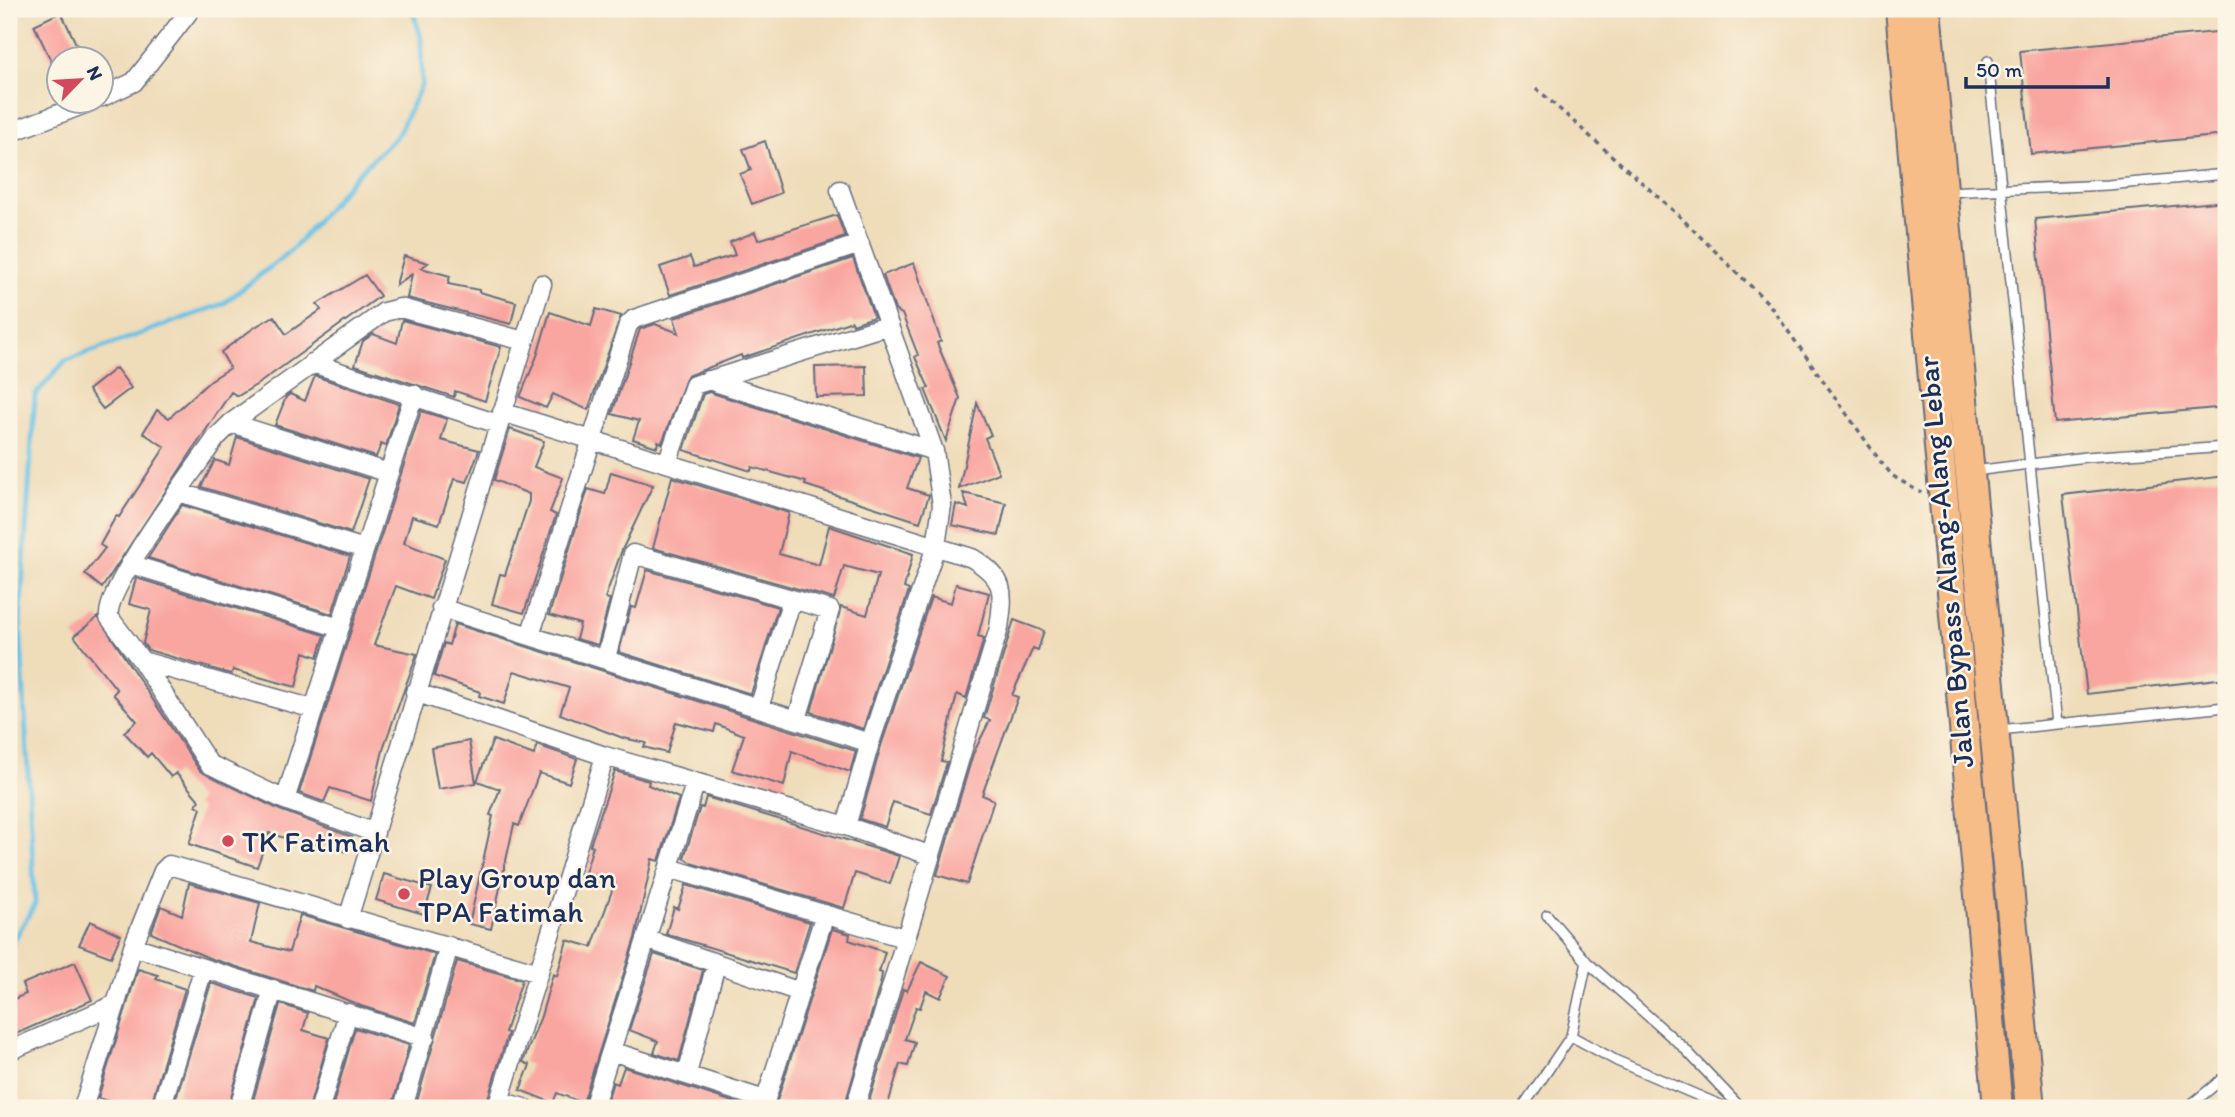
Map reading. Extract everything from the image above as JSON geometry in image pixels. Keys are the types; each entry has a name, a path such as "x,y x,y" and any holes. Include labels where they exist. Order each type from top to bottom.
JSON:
{"highway":[{"name":"Jalan Bypass Alang-Alang Lebar","path":"1900,9 1953,479 1995,731 2030,1108"},
{"name":"Jalan Bypass Alang-Alang Lebar","path":"1926,9 1944,192 1953,479 1998,1108"}],"street":[{"path":"116,90 134,82 191,9"},
{"path":"9,133 53,116"},
{"path":"840,190 934,451 942,505 936,546 870,743 846,826"},
{"path":"530,636 628,325 634,319 860,244"},
{"path":"348,919 440,608 542,284"},
{"path":"375,833 285,800 209,764 142,661 109,617 107,609 130,564 216,438 231,423 384,312 400,308 524,341"},
{"path":"667,463 694,385 889,325"},
{"path":"312,363 500,418 592,440 936,546 972,558 992,570 1002,586 999,628 855,1108"},
{"path":"708,380 934,451"},
{"path":"285,800 414,394"},
{"path":"231,423 388,473"},
{"path":"178,492 365,549"},
{"path":"606,658 632,554 830,610 796,719"},
{"path":"130,564 340,628"},
{"path":"759,708 792,598"},
{"path":"440,608 870,743"},
{"path":"142,661 314,709"},
{"path":"415,692 605,756 846,826 929,855"},
{"path":"524,1108 498,1105 605,756"},
{"path":"593,1108 695,784"},
{"path":"83,1108 133,946 163,870 169,865 539,973"},
{"path":"669,868 904,938"},
{"path":"611,1051 687,1074 764,1104 825,914"},
{"path":"646,939 800,992"},
{"path":"133,946 425,1038"},
{"path":"403,1108 449,946"},
{"path":"687,1074 716,964"},
{"path":"160,1108 203,970"},
{"path":"239,1108 273,989"},
{"path":"9,1051 116,1004"},
{"path":"320,1108 348,1013"}],"lane":[{"path":"1988,61 2004,188 2028,463 2057,724"},
{"path":"1944,192 2108,185 2226,174"},
{"path":"1953,479 2028,463 2226,447"},
{"path":"1995,731 2226,707"},
{"path":"1547,915 1587,962 1683,1047 1741,1108"},
{"path":"1522,1108 1571,1035 1587,962"},
{"path":"1571,1035 1617,1061 1727,1108"},
{"path":"2187,1108 2226,1076"}],"path":[{"path":"1536,88 1676,213 1769,304 1893,476 1953,479"}],"building":[{"path":"61,12 77,46 46,46 46,50 34,25"},
{"path":"2226,31 2226,135 2031,154 2020,51"},
{"path":"765,141 781,193 752,204 740,174 751,170 743,149"},
{"path":"2226,201 2226,407 2055,423 2035,219"},
{"path":"837,215 845,237 670,295 660,267 690,257 694,267 735,255 730,242 755,232 758,240"},
{"path":"404,256 428,263 421,268 450,276 448,284 479,290 516,302 511,324 407,298 412,274 396,285"},
{"path":"853,258 874,317 853,324 852,321 742,358 741,355 687,376 662,443 658,441 657,447 633,439 639,421 612,414 640,329 655,324 679,333 674,318"},
{"path":"914,263 941,341 937,343 960,398 946,441 925,389 929,388 915,357 918,355 902,314 895,310 883,275"},
{"path":"365,275 380,296 261,382 238,396 231,392 102,588 85,574 105,548 100,545 116,516 119,517 165,447 143,433 157,410 169,418 211,380 230,368 221,352 255,327 274,316 286,334 321,310 317,304"},
{"path":"596,309 621,316 588,410 553,394 546,408 520,397 537,356 550,312 591,326"},
{"path":"402,320 501,347 485,401 455,391 454,397 355,365 363,341 373,334 397,343"},
{"path":"866,366 867,396 816,397 815,367"},
{"path":"116,368 131,388 103,409 88,390"},
{"path":"315,376 399,404 386,446 381,444 376,457 275,425 286,397 290,394 305,401"},
{"path":"709,392 918,458 907,488 929,495 920,522 805,485 806,482 752,467 751,471 684,450 703,394"},
{"path":"977,403 991,435 985,438 999,473 959,489"},
{"path":"421,411 447,419 441,440 479,450 467,482 454,479 439,524 412,516 404,543 445,559 431,599 396,586 374,645 417,654 384,746 371,801 330,788 324,802 299,793"},
{"path":"510,429 544,441 534,467 563,478 550,512 556,515 524,613 492,604 500,574 505,575 529,501 529,494 494,480"},
{"path":"237,437 369,479 351,533 201,487 215,460 229,465"},
{"path":"611,472 653,485 622,550 605,598 610,599 598,645 576,639 580,624 549,615 588,489 605,494"},
{"path":"2226,476 2226,678 2087,694 2063,495"},
{"path":"672,477 789,513 779,554 819,565 829,526 913,554 904,588 909,590 863,729 811,712 841,607 867,615 878,575 844,566 834,599 653,548"},
{"path":"963,493 1006,503 999,535 952,525 956,504 968,508"},
{"path":"182,505 350,556 332,614 148,558"},
{"path":"647,570 778,607 751,694 619,652 631,607 636,608"},
{"path":"136,578 325,635 318,657 304,652 296,687 233,670 231,674 148,650 143,643 151,610 129,604"},
{"path":"956,584 989,593 978,636 984,638 966,698 957,694 941,761 947,762 931,814 893,802 885,827 860,819 881,746 931,597 951,603"},
{"path":"98,617 200,771 280,810 352,837 348,852 311,843 310,846 269,833 257,867 189,844 201,808 196,805 199,800 176,773 171,777 151,753 147,757 124,732 137,721 113,694 117,690 74,636"},
{"path":"1014,620 1044,631 1038,650 1033,648 1012,695 1018,697 982,795 994,800 967,884 937,875 973,754 990,720 984,718"},
{"path":"455,624 856,751 850,772 792,751 784,786 732,770 744,735 716,724 714,732 676,722 667,753 644,747 646,743 623,738 560,714 569,688 514,671 504,704 479,696 480,692 434,676 444,643 449,645"},
{"path":"493,740 534,755 537,745 577,759 569,783 539,773 519,826 514,824 491,929 469,924 493,816 490,815 500,789 477,781"},
{"path":"469,741 476,783 438,789 431,748"},
{"path":"615,771 649,781 648,785 679,798 659,861 652,859 635,938 583,1103 557,1093 553,1103 520,1090 530,1065 523,1062 541,1016 553,974 557,976 567,940 592,947 615,882 585,873 593,846 590,845"},
{"path":"706,797 899,856 890,884 855,873 844,908 694,864 684,858 700,807 703,808"},
{"name":"Play Group dan TPA Fatimah","path":"384,874 432,888 424,914 376,900"},
{"path":"189,883 260,903 251,942 289,952 300,915 435,954 415,1023 361,1006 314,986 313,991 209,958 151,933 161,906 182,915"},
{"path":"686,885 810,922 794,973 666,934 674,907 678,909"},
{"path":"90,921 121,935 111,957 79,945"},
{"path":"832,929 850,934 849,940 885,952 879,972 882,973 881,981 844,1108 814,1108 797,1103 796,1108 791,1108 776,1104"},
{"path":"654,954 703,970 679,1061 654,1053 658,1041 629,1030"},
{"path":"457,961 522,980 505,1032 508,1033 485,1108 415,1108"},
{"path":"75,962 92,1000 9,1037 9,1001 26,994 22,984"},
{"path":"921,962 950,976 940,998 926,991 920,1008 916,1007 905,1039 915,1042 908,1066 900,1064 887,1108 867,1108 903,989 907,991"},
{"path":"138,969 158,975 156,979 185,989 150,1108 120,1108 121,1105 98,1098"},
{"path":"211,983 259,998 228,1108 173,1108"},
{"path":"280,1004 308,1013 303,1030 329,1038 309,1108 251,1108"},
{"path":"355,1028 409,1045 392,1108 332,1108"},
{"path":"624,1067 752,1108 667,1108 653,1104 651,1108 605,1108 613,1082 618,1084"}],"waterway":[{"path":"9,949 35,904 20,621 35,395 65,361 223,304 292,250 356,175 397,136 422,84 421,37 412,9"}],"place":[{"name":"TK Fatimah","path":"228,841"},
{"name":"Play Group dan TPA Fatimah","path":"404,894"}]}
